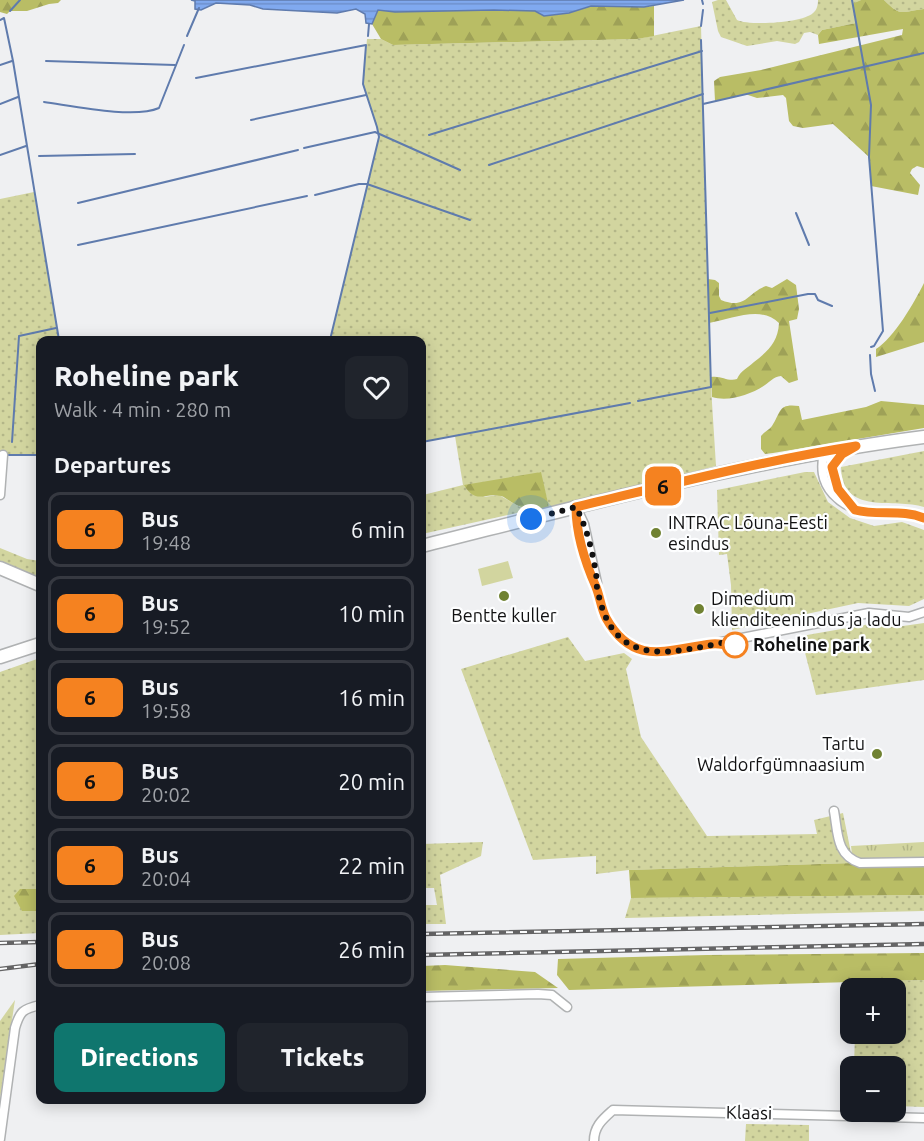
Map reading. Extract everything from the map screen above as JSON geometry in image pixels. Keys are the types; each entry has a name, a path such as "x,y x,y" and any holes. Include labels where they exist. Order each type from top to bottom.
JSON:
{"main road":[{"path":"426,545 729,470 824,451 924,436"},
{"path":"0,568 36,583"},
{"path":"0,657 36,645"}],"street":[{"path":"832,467 842,454 856,446"},
{"path":"824,451 831,459 838,489 855,510"},
{"path":"824,451 821,469 829,490 839,501 855,510 882,514 910,513 924,518"},
{"path":"0,495 3,455"},
{"path":"576,507 585,524 597,576 597,589 606,618 626,642 643,650 661,653 869,613 909,616 924,612"},
{"path":"834,811 841,848 851,860 860,863 924,862"},
{"path":"426,997 552,995 567,1007"},
{"path":"0,1139 15,1028 20,1013 36,1006"},
{"name":"Klaasi","path":"594,1141 594,1133 598,1124 613,1110 924,1118"}],"green space":[{"path":"0,0 61,0 58,3 27,11 10,11 7,14 0,12"},
{"path":"726,0 737,20 764,23 788,21 807,16 813,13 818,0 861,0 853,4 856,23 822,30 818,35 810,32 804,33 799,42 795,44 777,41 747,46 721,37 712,2"},
{"path":"861,0 884,0 901,12 924,9 924,168 917,166 910,173 920,185 918,195 871,186 869,157 833,124 803,128 793,126 789,121 786,98 783,95 757,98 745,94 715,101 714,81 720,77 761,70 902,35 903,29 819,44 818,35 822,30 856,23 852,4"},
{"path":"884,0 924,0 924,9 901,12"},
{"path":"591,6 654,6 654,36 637,39 393,45 381,39 372,24 378,10 395,12 535,11 544,16 569,13"},
{"path":"701,26 711,387 716,466 549,507 540,472 483,497 499,495 520,507 531,510 426,533 426,494 463,485 455,436 426,441 426,336 331,336 379,138 363,84 367,39 381,39 393,45 637,39"},
{"path":"34,192 58,336 36,336 36,455 0,455 0,199"},
{"path":"708,279 719,283 721,300 736,303 766,286 772,288 787,279 796,285 799,309 797,319 789,321 798,380 789,383 781,376 746,395 725,399 712,397 711,377 737,379 771,346 777,336 779,323 764,315 755,314 709,323"},
{"path":"924,283 924,342 876,357 876,349 896,329"},
{"path":"881,401 924,405 924,428 773,453 765,454 761,449 761,436 772,426 784,407 799,406 802,420 866,407"},
{"path":"924,451 924,507 860,499 850,493 844,483 841,467"},
{"path":"541,472 549,507 544,508 531,509 518,506 501,496 472,495 464,485"},
{"path":"814,472 828,502 850,518 874,526 902,522 924,530 924,599 909,606 858,603 732,630 731,585 727,554 719,555 717,490"},
{"path":"0,548 36,560 36,577 0,561"},
{"path":"508,561 513,578 482,586 478,569"},
{"path":"924,623 924,680 816,695 803,645 807,635 870,624 896,627"},
{"path":"568,637 585,661 624,653 632,659 626,669 641,737 707,836 817,834 814,820 843,813 853,863 629,870 596,874 596,856 533,860 461,669"},
{"path":"36,659 36,889 20,889 22,911 36,911 36,933 0,935 0,672"},
{"path":"483,842 481,856 440,875 446,924 426,924 426,905 437,905 434,888 426,888 426,844"},
{"path":"924,842 924,863 853,863 851,846"},
{"path":"924,863 924,895 631,898 629,870"},
{"path":"20,889 36,889 36,911 22,911 14,896"},
{"path":"924,895 924,911 625,918 631,898"},
{"path":"924,953 924,980 840,978 840,982 569,990 557,975 558,959"},
{"path":"445,965 535,972 558,988 426,991 426,966"},
{"path":"924,980 924,1107 906,1106 906,1056 854,1056 855,1044 906,1044 906,981"},
{"path":"15,1000 0,1099 0,1021"},
{"path":"746,1124 809,1125 809,1141 745,1141"}],"water":[{"path":"191,0 684,0 644,7 591,6 569,13 544,16 535,11 395,12 378,10 372,24 366,23 365,14 356,9 337,13 263,9 250,5 216,3 201,10 195,9 195,1"}],"waterway":[{"path":"10,11 20,0"},
{"path":"702,0 703,4"},
{"path":"852,0 871,105 869,157 883,331 871,347"},
{"path":"187,36 199,8"},
{"path":"701,26 703,10"},
{"path":"0,20 4,18 13,61 58,336"},
{"path":"368,36 369,24"},
{"path":"638,401 711,387 701,40"},
{"path":"44,102 119,112 148,111 159,108 184,45"},
{"path":"196,78 366,45 363,84 379,137 331,336"},
{"path":"429,135 702,51"},
{"path":"703,104 924,53"},
{"path":"0,65 12,61"},
{"path":"46,61 175,65"},
{"path":"489,165 703,94"},
{"path":"251,120 366,95"},
{"path":"0,104 18,97"},
{"path":"304,148 375,132 460,170"},
{"path":"0,155 26,146"},
{"path":"78,203 298,150"},
{"path":"39,156 135,154"},
{"path":"315,195 367,184 470,220"},
{"path":"78,245 307,196"},
{"path":"796,213 809,245"},
{"path":"710,313 808,294 815,294 818,300 832,306"},
{"path":"12,442 19,336 56,328"},
{"path":"870,355 875,391"},
{"path":"426,441 630,403"},
{"path":"8,455 36,455"}],"railway":[{"path":"426,934 924,924"},
{"path":"0,943 36,942"},
{"path":"426,955 924,944"},
{"path":"0,969 36,964"}],"bus line":[{"name":"6","path":"735,645 715,644 661,653 643,650 626,642 606,618 602,609 576,526 576,507 729,470 856,446 842,454 832,467 838,489 855,510 882,514 910,513 924,518"}],"place":[{"name":"INTRAC Lõuna-Eesti esindus","path":"656,533"},
{"name":"Bentte kuller","path":"504,596"},
{"name":"Dimedium klienditeenindus ja ladu","path":"699,609"},
{"name":"Roheline park","path":"735,645"},
{"name":"Tartu Waldorfgümnaasium","path":"877,754"}],"route":[{"path":"531,519 576,507 585,524 602,609 615,630 632,646 661,653 736,640 735,645"}]}
